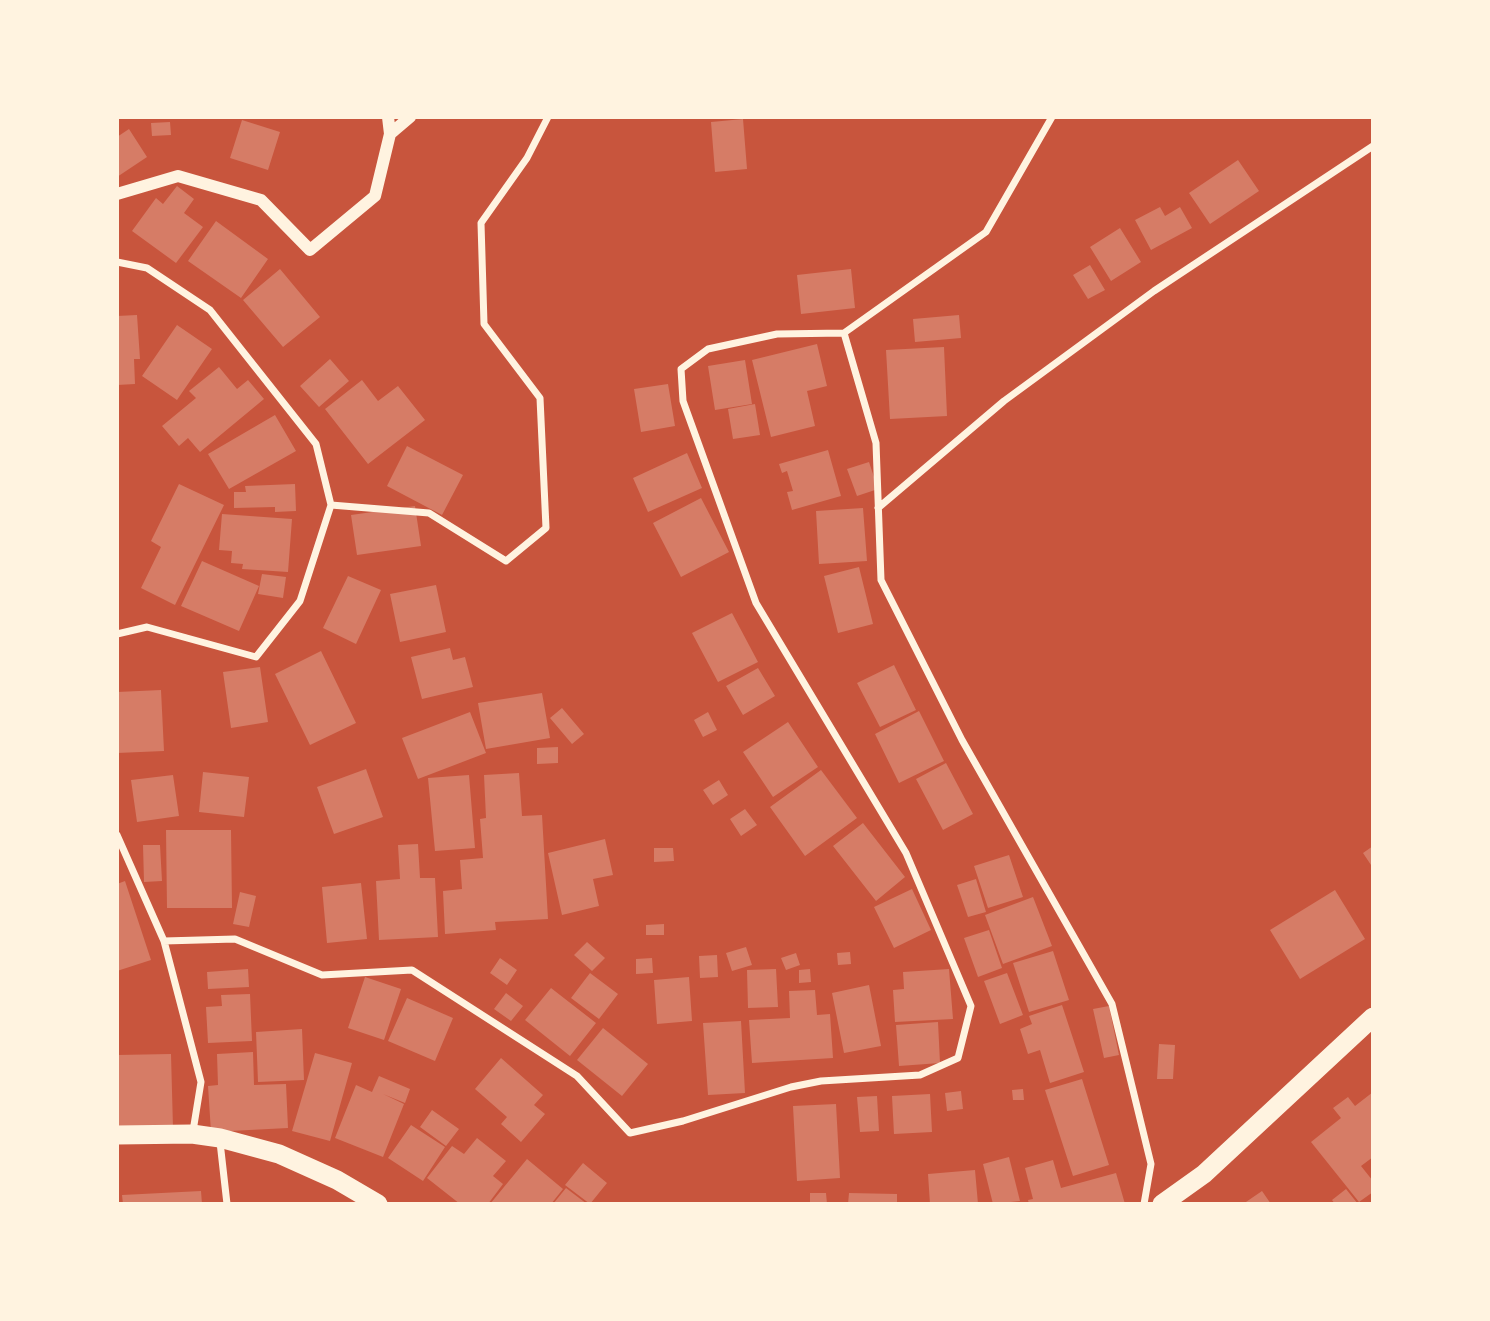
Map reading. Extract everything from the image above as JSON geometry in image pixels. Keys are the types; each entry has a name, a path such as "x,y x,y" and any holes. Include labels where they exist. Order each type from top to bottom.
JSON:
{"highway":[{"path":"1161,1204 1204,1174 1373,1017"},
{"path":"117,1135 192,1134 220,1138 279,1154 337,1180 378,1204"}],"street":[{"path":"117,194 178,176 190,179 261,200 310,250 375,196 390,134 388,117"},
{"path":"390,134 410,117"},
{"path":"331,505 429,513 506,561 547,528 540,398 484,324 481,223 527,158 548,117"},
{"path":"164,941 235,939 322,975 412,970 577,1076 630,1133 683,1121 790,1087 821,1081 920,1075 958,1058 971,1006 906,853 756,603 683,401 681,369 708,349 777,334 844,333 986,232 1052,117"},
{"path":"878,508 1004,401 1132,307 1373,146"},
{"path":"117,262 147,268 210,310 316,444 331,505 300,601 256,657 147,627 117,634"},
{"path":"844,333 876,443 881,580 962,740 1112,1004 1151,1164 1144,1204"},
{"path":"117,835 164,941 201,1082 192,1134"},
{"path":"220,1138 227,1204"}],"building":[{"path":"743,119 747,169 715,172 711,122"},
{"path":"242,120 280,132 268,170 230,158"},
{"path":"170,122 171,135 152,136 151,123"},
{"path":"129,129 147,157 117,177 117,137"},
{"path":"1238,160 1259,191 1210,224 1189,193"},
{"path":"177,186 194,199 184,213 203,227 176,263 132,231 156,198 163,204"},
{"path":"1160,207 1165,216 1180,207 1192,228 1151,250 1135,220"},
{"path":"216,221 268,259 241,298 188,261"},
{"path":"1120,228 1141,262 1111,281 1090,247"},
{"path":"1090,265 1105,290 1088,299 1073,275"},
{"path":"280,269 320,317 283,347 243,300"},
{"path":"851,269 855,308 801,314 797,275"},
{"path":"137,315 140,359 134,359 135,384 117,385 117,316"},
{"path":"959,315 961,338 915,342 913,319"},
{"path":"177,325 212,349 177,400 142,376"},
{"path":"817,344 827,386 807,391 815,426 771,437 752,360"},
{"path":"944,347 947,416 890,419 886,350"},
{"path":"330,359 349,381 319,407 300,386"},
{"path":"745,360 752,404 715,410 708,366"},
{"path":"219,367 237,389 248,380 264,399 200,452 188,438 179,446 162,426 196,398 189,391"},
{"path":"362,380 378,401 398,386 425,420 368,464 325,409"},
{"path":"668,384 675,426 641,432 634,389"},
{"path":"755,404 760,435 733,439 728,409"},
{"path":"275,415 296,451 229,489 208,454"},
{"path":"407,446 463,475 442,515 387,486"},
{"path":"828,450 841,496 792,510 787,492 793,491 787,471 782,473 779,464"},
{"path":"687,453 702,488 648,512 633,478"},
{"path":"869,462 878,489 857,496 847,469"},
{"path":"179,484 224,505 175,605 141,588 161,547 151,541"},
{"path":"295,484 296,511 275,512 275,507 234,508 234,492 246,492 245,486"},
{"path":"701,498 729,552 681,577 653,523"},
{"path":"415,506 421,546 357,555 351,515"},
{"path":"863,508 867,561 819,564 816,511"},
{"path":"222,514 292,519 288,572 242,569 243,564 231,563 232,551 219,550"},
{"path":"202,561 259,586 239,631 181,606"},
{"path":"859,567 873,624 838,633 824,576"},
{"path":"262,574 286,577 283,598 258,594"},
{"path":"348,576 381,590 356,644 323,628"},
{"path":"436,585 446,632 400,642 390,594"},
{"path":"732,613 758,662 718,682 692,633"},
{"path":"450,648 453,660 465,657 473,687 422,699 411,657"},
{"path":"321,651 356,723 310,745 275,674"},
{"path":"894,665 916,710 880,727 857,683"},
{"path":"260,667 268,722 231,728 223,672"},
{"path":"758,668 775,696 743,715 726,686"},
{"path":"161,690 164,751 117,753 117,692"},
{"path":"542,693 550,738 486,749 478,703"},
{"path":"562,708 584,734 572,744 550,718"},
{"path":"919,711 944,761 899,783 875,734"},
{"path":"470,712 486,753 418,779 402,738"},
{"path":"708,712 717,730 703,737 694,720"},
{"path":"788,722 818,767 773,797 743,752"},
{"path":"558,747 558,763 537,764 537,748"},
{"path":"946,763 973,814 943,830 916,779"},
{"path":"366,769 383,817 334,834 317,787"},
{"path":"821,770 857,818 805,856 770,807"},
{"path":"203,772 249,777 244,817 199,812"},
{"path":"519,773 522,816 542,815 548,919 495,922 496,930 445,934 443,891 462,889 460,860 483,858 480,819 486,818 484,775"},
{"path":"173,775 179,816 137,822 131,780"},
{"path":"469,775 475,848 435,851 428,778"},
{"path":"719,780 728,795 713,805 703,790"},
{"path":"745,809 757,825 741,836 730,819"},
{"path":"863,823 905,877 876,901 833,846"},
{"path":"166,830 231,830 232,908 167,908"},
{"path":"605,839 613,875 593,879 599,906 562,915 548,853"},
{"path":"418,844 420,878 435,878 438,937 379,940 376,881 400,879 398,845"},
{"path":"143,845 160,845 162,881 144,882"},
{"path":"1373,846 1373,868 1363,853"},
{"path":"654,848 673,848 674,861 654,862"},
{"path":"1009,855 1023,897 988,908 974,866"},
{"path":"976,879 986,912 968,917 957,885"},
{"path":"125,881 151,960 117,971 117,884"},
{"path":"361,883 367,939 327,943 322,887"},
{"path":"912,889 931,930 894,948 874,907"},
{"path":"1335,890 1365,939 1300,979 1270,930"},
{"path":"240,892 256,896 249,927 233,924"},
{"path":"1033,897 1052,946 1003,964 985,915"},
{"path":"664,924 664,935 646,935 646,925"},
{"path":"989,930 1002,968 978,977 964,938"},
{"path":"587,942 605,958 592,971 574,955"},
{"path":"746,947 752,965 732,971 726,953"},
{"path":"1053,951 1069,1000 1029,1012 1013,963"},
{"path":"850,952 851,964 838,965 837,953"},
{"path":"796,953 800,965 786,970 781,958"},
{"path":"717,955 718,977 700,978 699,956"},
{"path":"500,958 517,970 507,985 490,973"},
{"path":"652,958 653,973 636,974 636,959"},
{"path":"248,969 249,987 208,989 207,972"},
{"path":"776,969 778,1007 748,1008 747,970"},
{"path":"810,969 811,982 799,983 799,970"},
{"path":"949,969 953,1019 895,1022 893,990 904,989 903,972"},
{"path":"590,973 618,994 599,1019 571,998"},
{"path":"1007,973 1023,1015 1000,1024 984,981"},
{"path":"365,977 401,989 384,1040 348,1028"},
{"path":"689,977 692,1021 657,1024 654,980"},
{"path":"869,985 881,1046 844,1053 832,993"},
{"path":"551,988 596,1023 570,1056 525,1020"},
{"path":"815,990 817,1015 830,1014 833,1058 752,1063 749,1020 790,1018 789,991"},
{"path":"506,993 523,1006 511,1021 494,1009"},
{"path":"250,994 252,1041 208,1043 206,1007 222,1006 221,995"},
{"path":"407,998 453,1018 435,1061 388,1041"},
{"path":"1062,1005 1084,1072 1050,1083 1040,1050 1028,1054 1020,1029 1032,1024 1029,1016"},
{"path":"1109,1006 1119,1055 1104,1058 1093,1009"},
{"path":"741,1021 745,1093 708,1095 703,1023"},
{"path":"938,1022 940,1063 899,1066 896,1025"},
{"path":"603,1028 648,1064 622,1096 577,1060"},
{"path":"302,1029 304,1080 258,1082 256,1032"},
{"path":"1159,1044 1175,1045 1173,1079 1157,1079"},
{"path":"253,1052 254,1085 286,1084 288,1128 211,1132 208,1086 218,1085 217,1054"},
{"path":"315,1053 352,1063 330,1141 292,1131"},
{"path":"171,1054 173,1128 117,1129 117,1055"},
{"path":"501,1058 543,1095 534,1105 545,1114 521,1142 501,1124 507,1117 475,1089"},
{"path":"379,1076 410,1089 405,1103 383,1094 404,1104 383,1157 335,1138 356,1085 372,1092"},
{"path":"1082,1079 1109,1165 1073,1176 1045,1090"},
{"path":"1023,1089 1024,1100 1013,1100 1012,1090"},
{"path":"961,1091 963,1109 947,1111 945,1093"},
{"path":"1373,1092 1373,1157 1361,1166 1373,1181 1373,1192 1359,1202 1311,1142 1341,1118 1333,1108 1348,1097 1355,1106"},
{"path":"930,1094 932,1132 894,1134 892,1096"},
{"path":"877,1096 879,1131 860,1132 857,1097"},
{"path":"836,1104 840,1178 797,1181 793,1106"},
{"path":"432,1110 459,1129 446,1146 420,1127"},
{"path":"411,1125 445,1147 423,1181 388,1158"},
{"path":"477,1138 506,1161 493,1176 503,1184 488,1204 460,1204 427,1178 452,1146 464,1154"},
{"path":"1009,1157 1020,1201 993,1204 983,1164"},
{"path":"527,1159 563,1189 551,1204 490,1204"},
{"path":"1053,1160 1061,1188 1116,1173 1125,1204 1029,1204 1028,1200 1033,1199 1025,1168"},
{"path":"583,1163 607,1183 590,1204 565,1185"},
{"path":"975,1170 978,1204 930,1204 928,1174"},
{"path":"566,1188 587,1204 553,1204"},
{"path":"1346,1189 1358,1204 1335,1204 1332,1200"},
{"path":"201,1191 202,1204 123,1204 122,1195"},
{"path":"1262,1191 1271,1204 1243,1204"},
{"path":"810,1193 826,1193 827,1204 810,1204"},
{"path":"849,1193 897,1194 897,1204 848,1204"}]}
